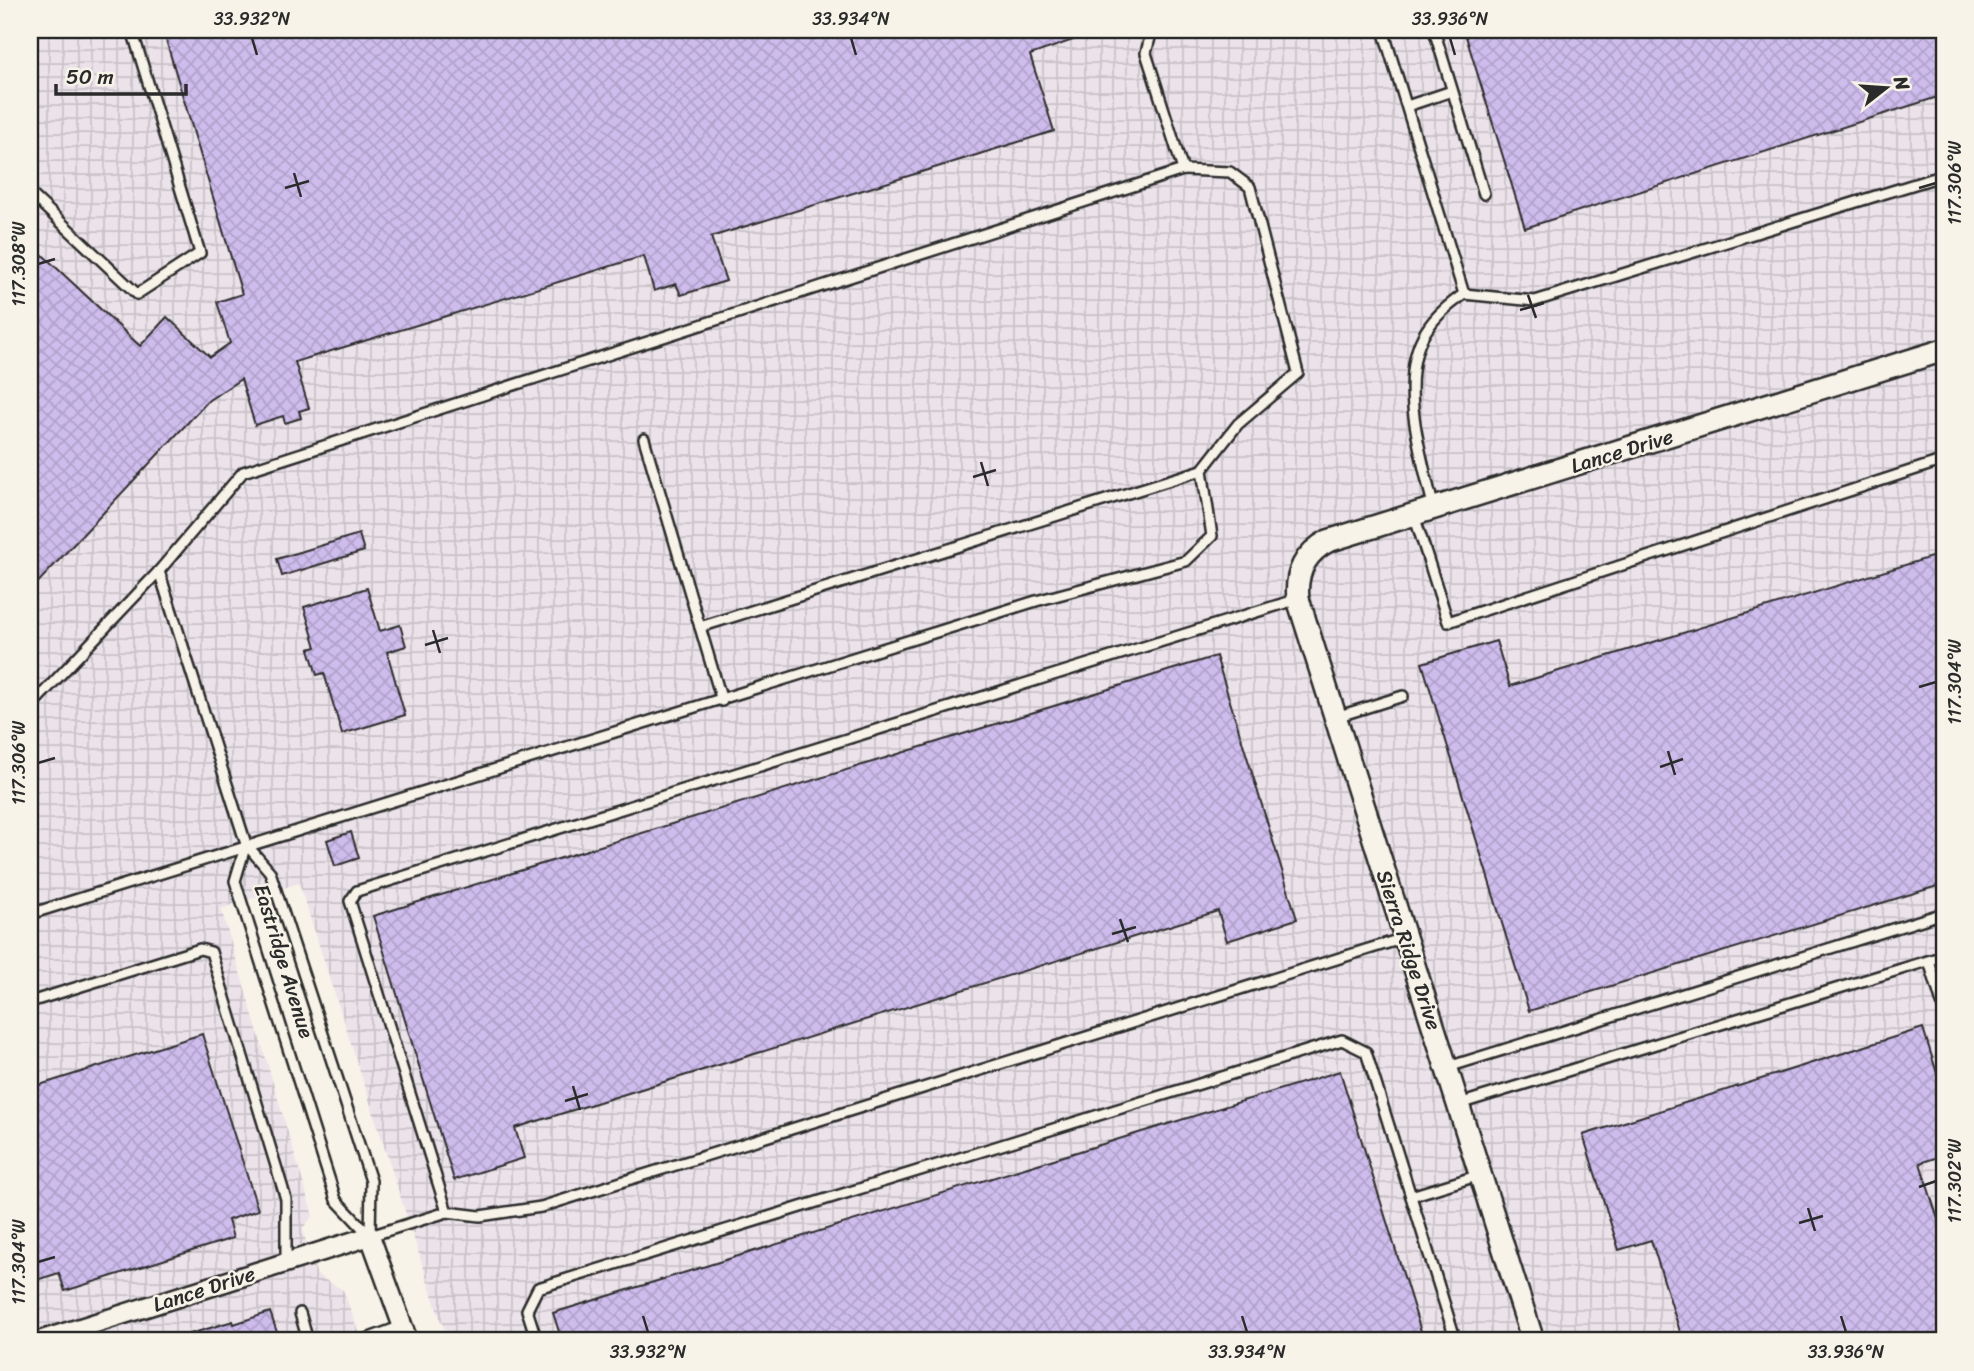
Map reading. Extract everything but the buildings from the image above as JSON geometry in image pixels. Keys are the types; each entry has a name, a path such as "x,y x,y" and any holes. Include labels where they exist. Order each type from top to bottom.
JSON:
{"street":[{"name":"Lance Drive","path":"1305,559 1315,548 1328,541 1944,350"},
{"name":"Sierra Ridge Drive","path":"1305,559 1298,575 1298,598 1533,1341"},
{"name":"Lance Drive","path":"39,1341 370,1236"},
{"name":"Eastridge Avenue","path":"370,1236 405,1334"}],"lane":[{"path":"30,193 137,294 200,253 132,30"},
{"path":"1152,30 1146,53 1183,170"},
{"path":"1383,30 1464,294"},
{"path":"1433,30 1484,194"},
{"path":"1407,106 1452,91"},
{"path":"30,706 159,572 243,472 1183,170 1230,172 1250,187 1298,373 1238,424 1202,470 700,627"},
{"path":"1944,175 1535,301 1464,294 1441,311 1424,333 1415,358 1413,393 1424,512 1448,622 1944,460"},
{"path":"644,439 722,701"},
{"path":"30,914 246,844 722,701 1036,601 1186,561 1212,536 1202,470"},
{"path":"159,572 246,844"},
{"path":"447,1212 350,901 357,891 1298,598"},
{"path":"1335,718 1404,696"},
{"name":"Eastridge Avenue","path":"246,844 270,872 370,1181 370,1236"},
{"name":"Eastridge Avenue","path":"246,844 235,881 243,908 336,1200 370,1236"},
{"path":"1446,1068 1944,913"},
{"path":"370,1236 447,1212 480,1216 541,1207 1404,938"},
{"path":"30,1002 200,949 211,952 286,1199 286,1263"},
{"path":"1457,1104 1944,956"},
{"path":"1929,961 1944,1010"},
{"path":"537,1341 527,1310 538,1287 1342,1040 1366,1052 1455,1341"},
{"path":"1411,1196 1480,1175"},
{"path":"300,1313 308,1341"},
{"path":"360,1341 405,1334"}],"shaded area":[{"path":"30,30 1944,30 1944,1341 450,1341 440,1319 299,883 221,909 313,1216 302,1229 317,1275 343,1290 362,1341 30,1341"}]}
